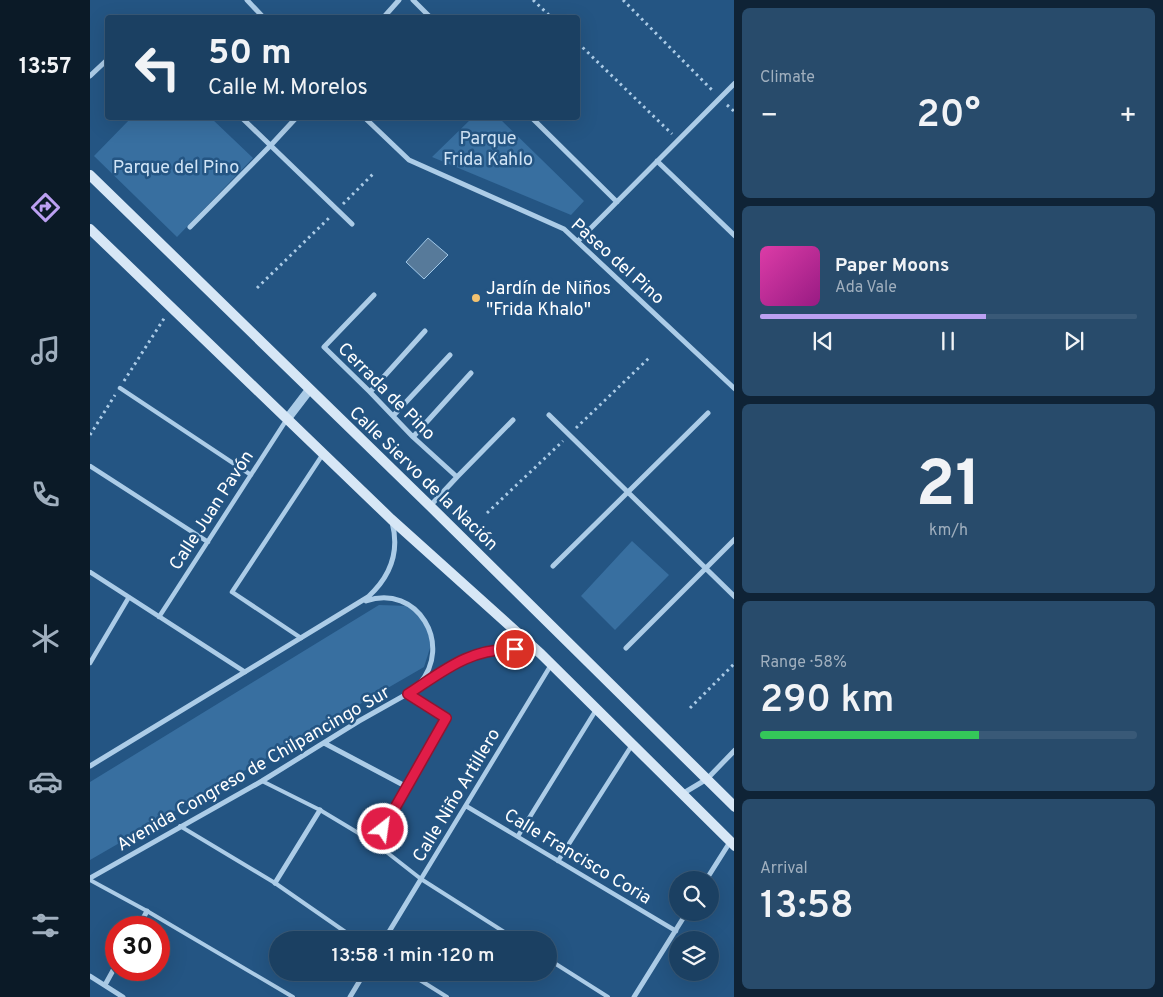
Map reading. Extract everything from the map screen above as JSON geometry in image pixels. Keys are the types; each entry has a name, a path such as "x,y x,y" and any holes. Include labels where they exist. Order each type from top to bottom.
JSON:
{"main road":[{"name":"Calle Siervo de la Nación","path":"90,175 430,506 734,807"},
{"path":"90,229 391,519 541,654 732,844"}],"street":[{"path":"246,0 261,15"},
{"path":"386,15 399,0"},
{"path":"413,0 427,15"},
{"path":"90,76 105,62"},
{"path":"578,241 734,83"},
{"path":"244,120 352,224"},
{"path":"190,227 294,120"},
{"name":"Paseo del Pino","path":"367,120 409,160 564,229 734,389"},
{"path":"534,120 617,202"},
{"path":"657,161 734,236"},
{"name":"Cerrada de Pino","path":"374,295 324,347 413,437 456,477"},
{"path":"370,392 425,331"},
{"path":"393,416 450,355"},
{"path":"413,437 471,373"},
{"path":"120,388 251,475"},
{"path":"287,419 310,389"},
{"path":"553,566 708,413"},
{"path":"549,415 734,597"},
{"name":"Calle Juan Pavón","path":"159,617 287,419"},
{"path":"430,506 513,420"},
{"path":"301,638 232,592 323,454"},
{"path":"90,466 208,542"},
{"path":"90,766 368,597 385,579 394,556 394,531 391,519"},
{"path":"626,648 734,539"},
{"path":"90,572 245,672"},
{"path":"90,663 129,597"},
{"path":"358,603 369,599 391,598 412,607 420,614 431,634 433,657 424,679 417,688 408,694 446,718 375,843"},
{"name":"Avenida Congreso de Chilpancingo Sur","path":"90,879 262,780 452,666 476,654 502,649 541,654"},
{"name":"Calle Niño Artillero","path":"390,931 551,664"},
{"path":"518,836 597,710"},
{"path":"324,743 407,788"},
{"path":"558,861 632,745"},
{"path":"682,794 706,779 734,750"},
{"name":"Calle Francisco Coria","path":"466,806 676,931"},
{"path":"275,882 320,810"},
{"path":"712,871 732,844"},
{"path":"145,916 147,912"},
{"path":"676,931 682,921"},
{"path":"634,997 669,942"},
{"path":"90,976 123,997"},
{"path":"105,985 107,981"},
{"path":"350,997 359,981"}],"lane":[{"path":"262,780 320,810 375,843 421,880 503,931"},
{"path":"180,826 275,882 343,931"},
{"path":"90,879 293,997"},
{"path":"557,965 608,997"},
{"path":"421,981 447,997"}],"path":[{"path":"534,0 549,15"},
{"path":"623,0 720,98"},
{"path":"580,45 678,140"},
{"path":"257,288 374,173"},
{"path":"90,434 171,306"},
{"path":"690,708 734,663"}],"green space":[{"name":"Parque del Pino","path":"129,120 213,120 253,158 177,237 94,156"},
{"name":"Parque Frida Kahlo","path":"470,120 501,120 584,201 571,215 432,157"},
{"path":"632,541 669,575 615,630 581,596"},
{"path":"379,605 409,606 425,621 431,645 424,667 90,860 90,782"}],"shaded area":[{"path":"428,238 448,255 424,279 406,262"}],"place":[{"name":"Jardín de Niños \"Frida Khalo\"","path":"476,298"}],"route":[{"path":"383,829 446,718 408,694 464,659 489,651 515,649"}]}
